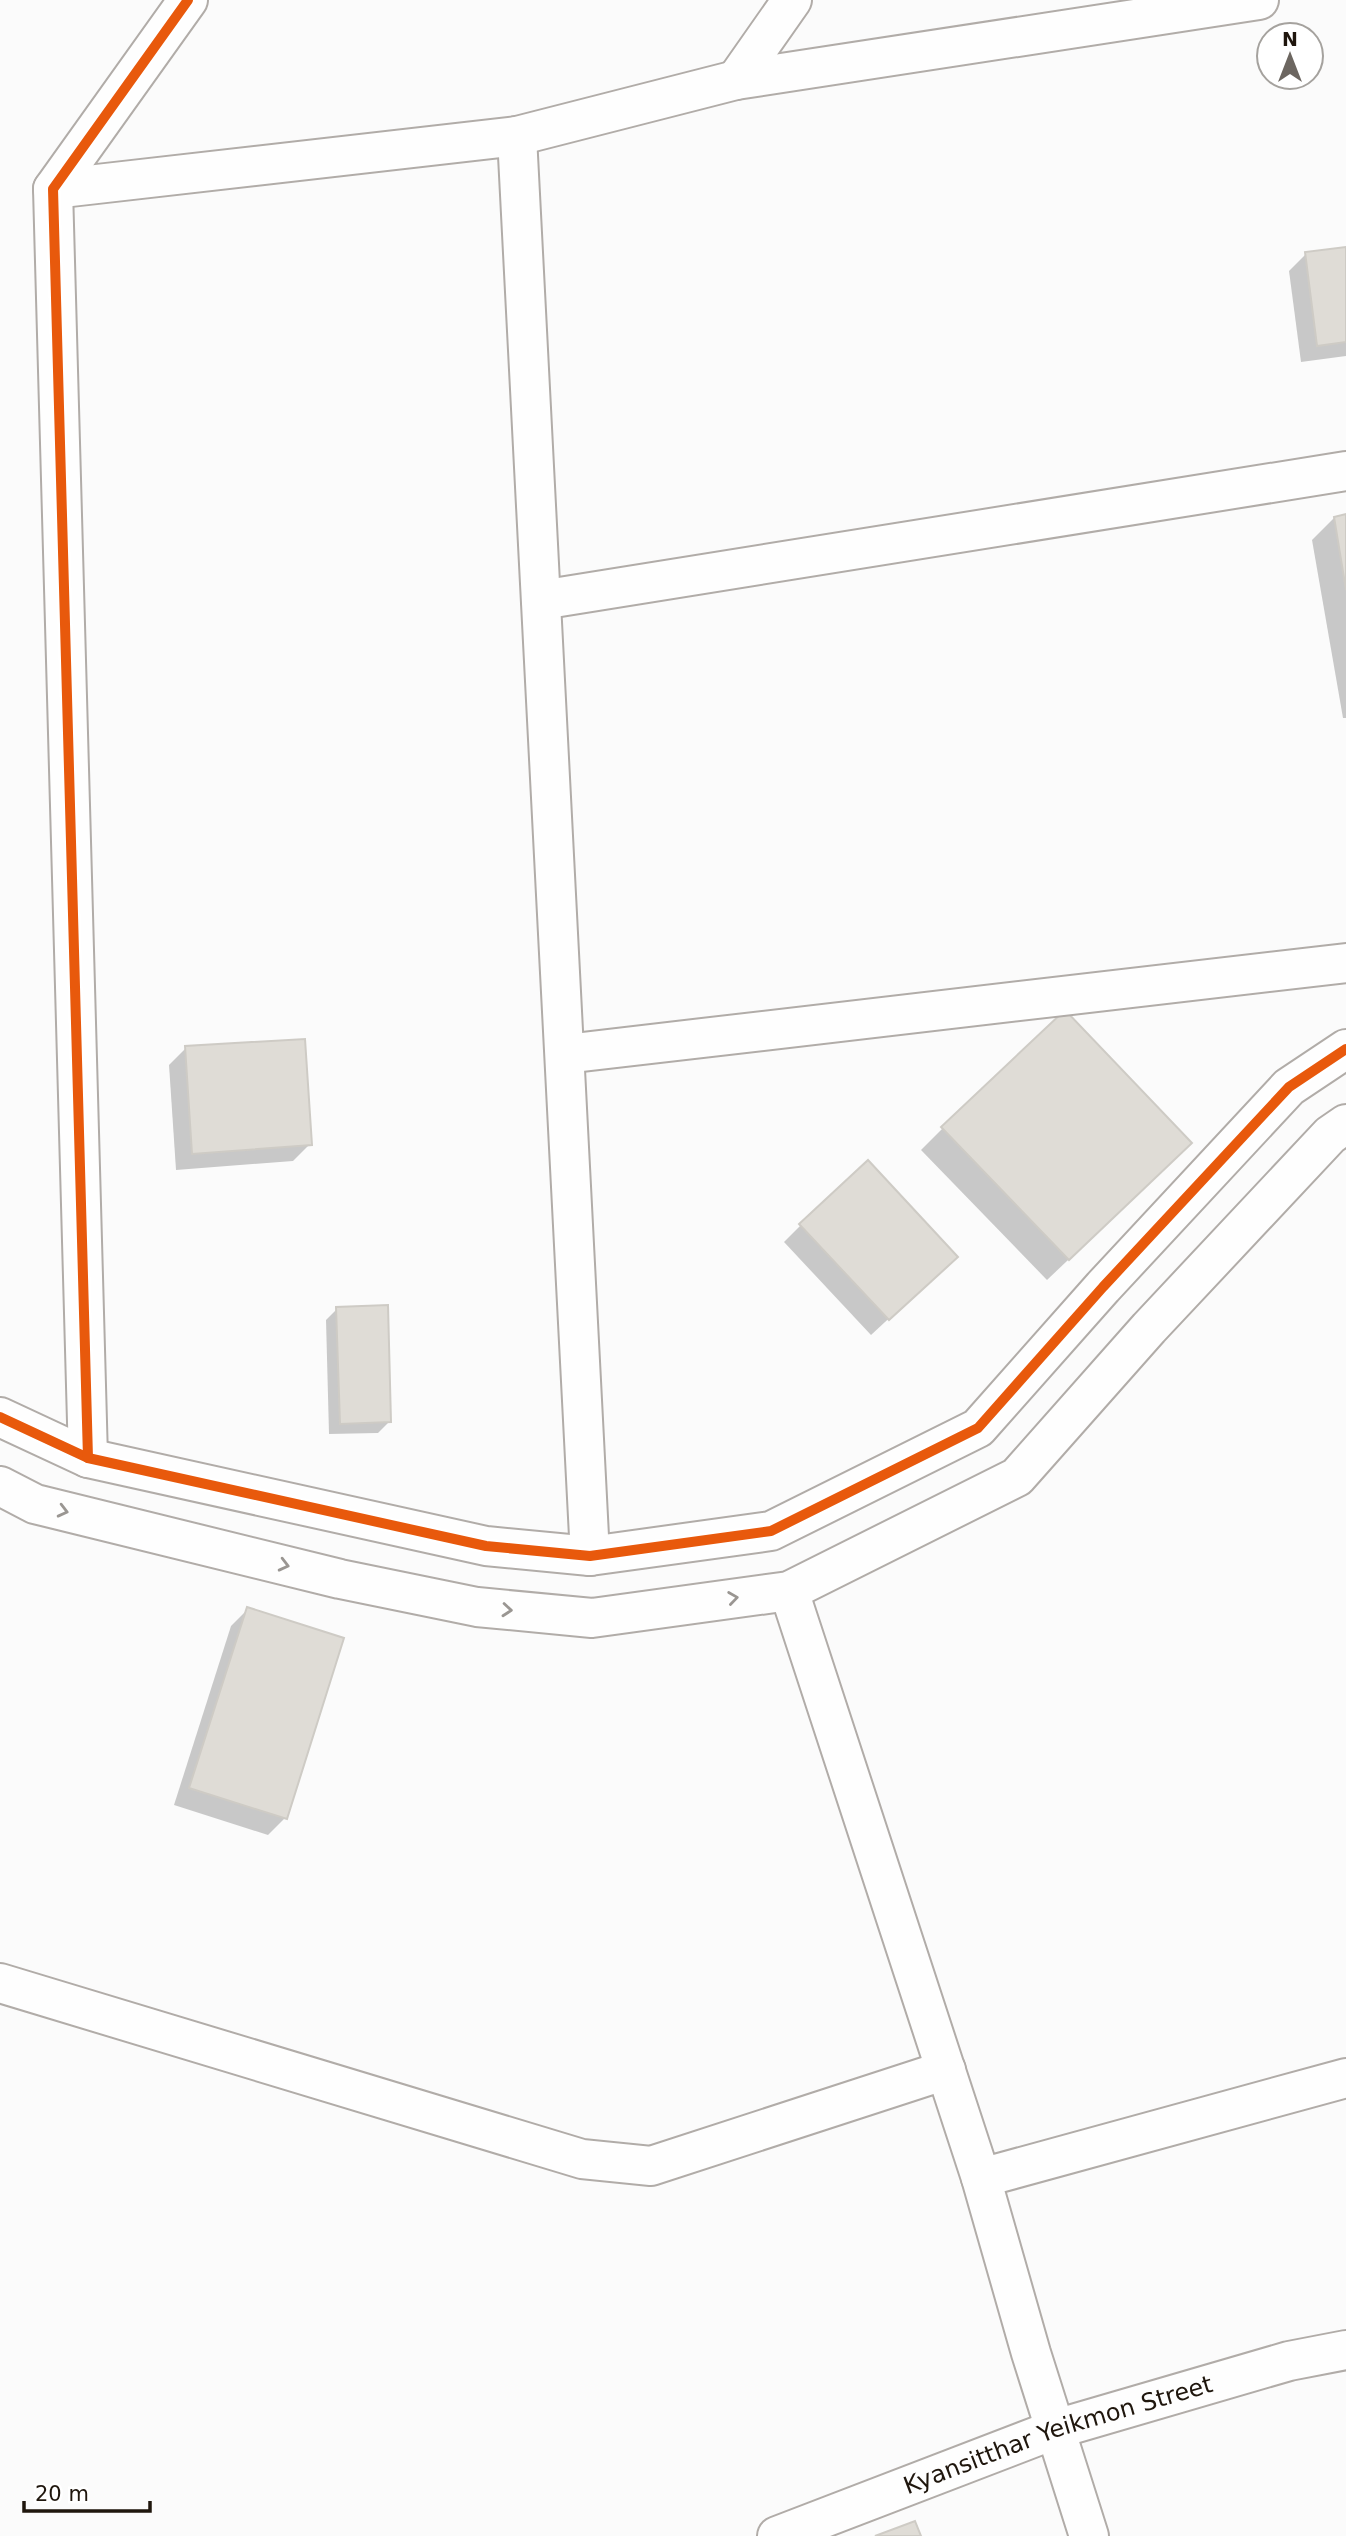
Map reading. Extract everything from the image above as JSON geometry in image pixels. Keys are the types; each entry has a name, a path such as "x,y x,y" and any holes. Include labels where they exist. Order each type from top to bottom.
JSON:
{"street":[{"path":"88,1458 53,189 188,0"},
{"path":"736,80 792,0"},
{"path":"53,189 517,136 736,80 1259,0"},
{"path":"517,136 590,1556"},
{"path":"541,600 1346,471"},
{"path":"565,1054 1346,963"},
{"path":"0,1417 88,1458 486,1546 590,1556 771,1531 978,1428 1103,1287 1289,1087 1346,1049"},
{"path":"0,1486 35,1504 340,1579 477,1607 592,1618 789,1591 1017,1477 1149,1328 1329,1135 1346,1124"},
{"path":"789,1591 981,2178 1031,2353 1089,2536"},
{"path":"0,1983 582,2160 651,2166 946,2070"},
{"path":"981,2178 1346,2078"},
{"name":"Kyansitthar Yeikmon Street","path":"777,2536 1056,2429 1289,2361 1346,2350"}],"building":[{"path":"1346,247 1346,342 1317,346 1305,252"},
{"path":"1346,514 1346,590 1334,517"},
{"path":"1065,1010 1192,1143 1069,1260 941,1127"},
{"path":"305,1039 312,1145 192,1154 185,1046"},
{"path":"868,1160 958,1257 889,1320 799,1224"},
{"path":"388,1305 391,1422 340,1424 336,1307"},
{"path":"247,1607 344,1638 287,1819 189,1788"},
{"path":"915,2521 921,2536 875,2536"}],"cycle path":[{"path":"88,1458 53,189 188,0"},
{"path":"0,1417 88,1458 486,1546 590,1556 771,1531 978,1428 1103,1287 1289,1087 1346,1049"}]}
